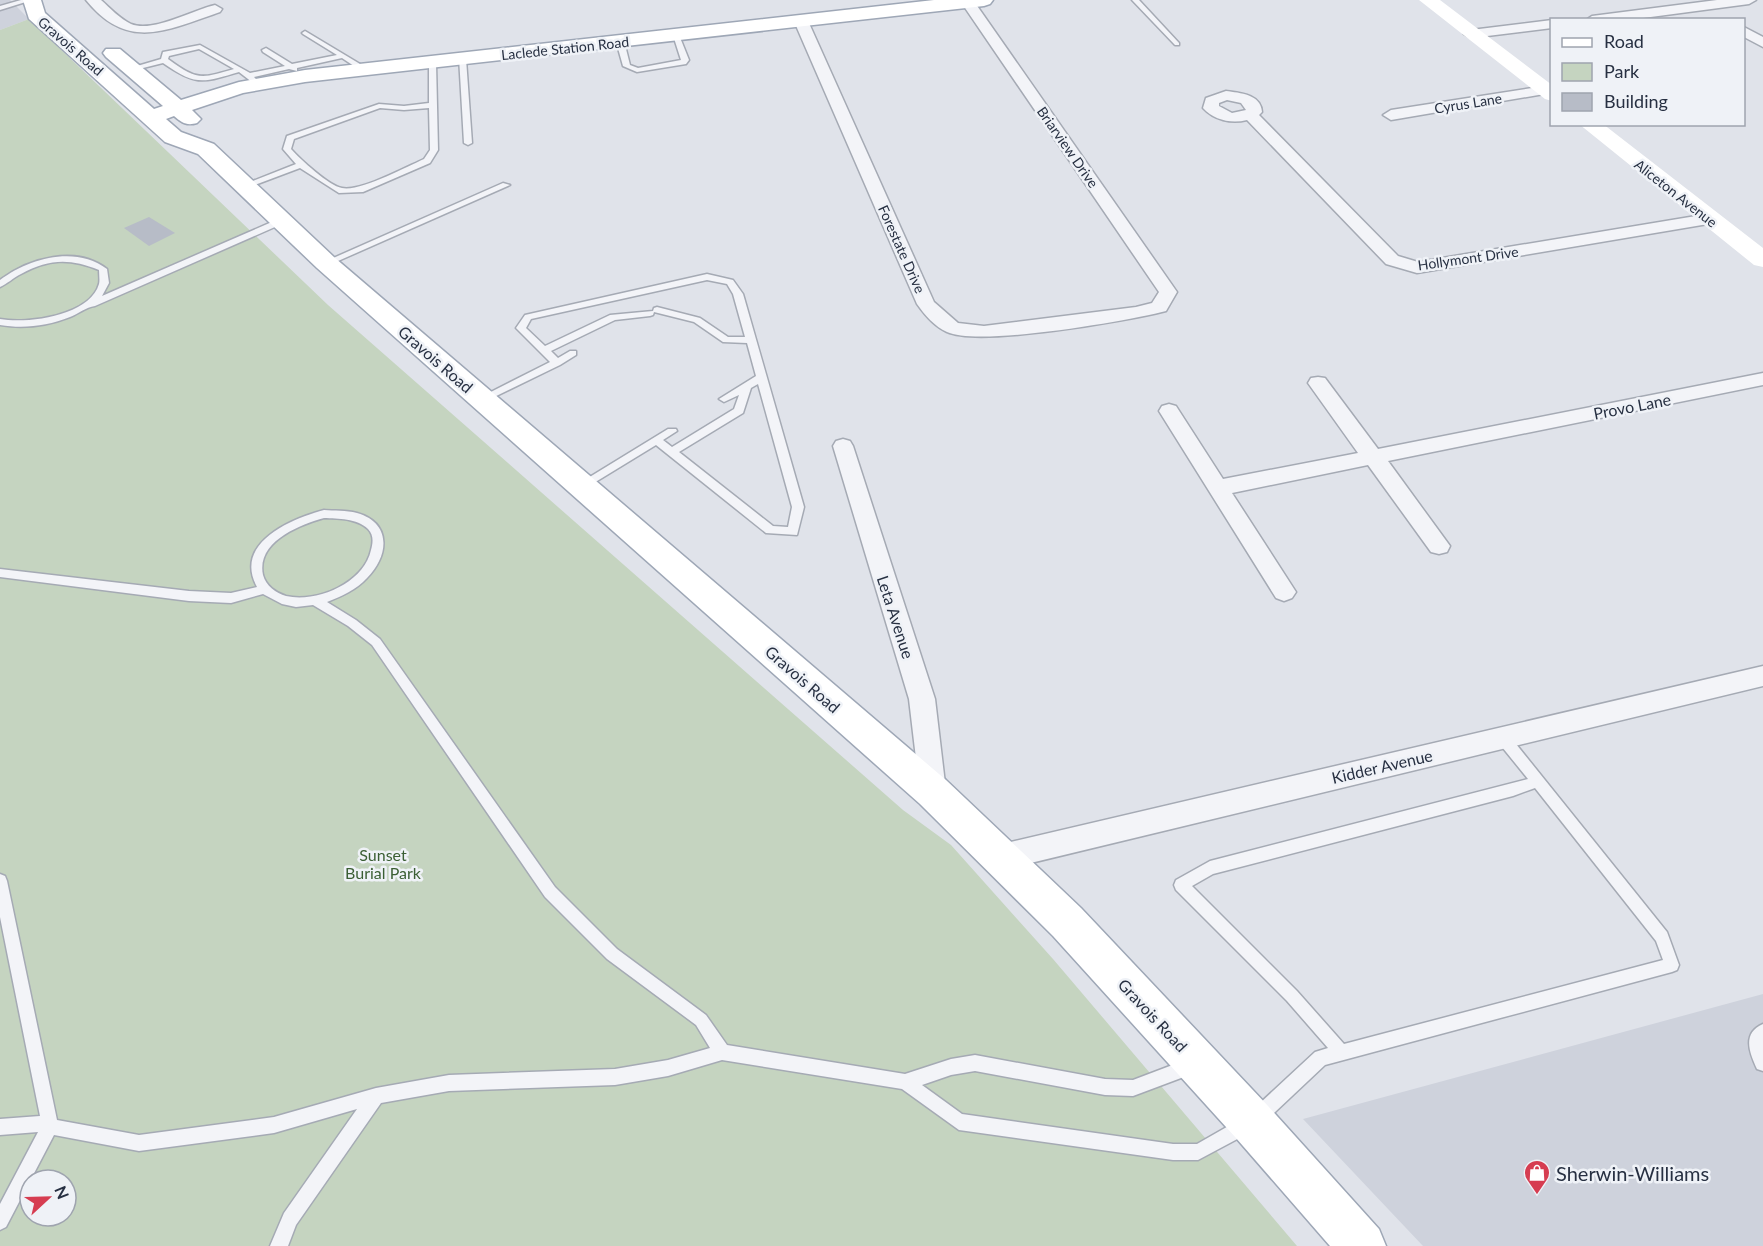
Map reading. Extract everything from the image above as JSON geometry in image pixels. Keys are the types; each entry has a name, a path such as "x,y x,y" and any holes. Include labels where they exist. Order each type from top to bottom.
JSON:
{"main road":[{"name":"Gravois Road","path":"31,0 56,9 70,20"},
{"name":"Gravois Road","path":"31,0 36,15 172,136 206,149 326,263 933,792 1002,856 1198,1063 1362,1246"},
{"path":"1428,0 1548,92"},
{"name":"Laclede Station Road","path":"151,117 225,92 254,79 298,72 366,70 976,1"},
{"name":"Gravois Road","path":"96,39 200,129 206,149"},
{"path":"160,93 225,92"},
{"name":"Aliceton Avenue","path":"1592,126 1763,260"}],"street":[{"path":"93,0 125,26 136,30 150,30 215,9"},
{"path":"1608,18 1749,0"},
{"name":"Briarview Drive","path":"976,1 1168,292"},
{"path":"1703,6 1722,18"},
{"name":"Forestate Drive","path":"801,21 926,304 938,317 953,328 984,332 1136,313 1159,307 1168,292"},
{"path":"1471,34 1550,24"},
{"path":"1745,32 1763,44"},
{"name":"Cyrus Lane","path":"1391,115 1548,92"},
{"name":"Hollymont Drive","path":"1250,115 1392,260 1417,268 1708,219"},
{"name":"Provo Lane","path":"1218,488 1763,380"},
{"path":"1318,383 1438,546"},
{"path":"1169,411 1284,592"},
{"name":"Leta Avenue","path":"843,446 922,699 933,792"},
{"name":"Kidder Avenue","path":"1002,856 1763,676"}],"lane":[{"path":"0,8 31,0"},
{"path":"1135,0 1177,44"},
{"path":"305,33 366,70"},
{"path":"620,41 627,66 637,70 683,62 685,60 676,35"},
{"path":"164,60 166,54 200,47 254,79"},
{"path":"266,50 298,72 343,56"},
{"path":"462,59 468,143"},
{"path":"131,69 164,60"},
{"path":"164,60 190,79 201,81 238,70"},
{"path":"432,63 434,150 427,161 360,189 339,191 301,165 287,149 290,138 379,106 404,108 432,105"},
{"path":"244,186 301,165"},
{"path":"326,263 506,185"},
{"path":"0,322 22,325 42,323 80,309 281,221"},
{"path":"0,284 23,270 42,263 79,260 103,269 106,278 104,288 80,309"},
{"path":"557,363 521,328 528,316 707,277 730,282 738,294 752,340 798,507 793,532 770,530 656,440"},
{"path":"650,290 654,312"},
{"path":"632,322 654,312"},
{"path":"543,351 613,317 654,312 697,320 726,340 752,340"},
{"path":"482,399 573,354"},
{"path":"724,399 761,378"},
{"path":"671,452 739,411 746,387"},
{"path":"580,486 672,431"},
{"path":"324,514 357,517 370,524 378,534 380,546 376,560 367,573 353,585 335,595 316,601 285,601 263,590 257,578 257,565 262,551 273,538 288,527 324,514"},
{"path":"0,573 189,596 231,598 263,590"},
{"path":"316,601 352,623 376,642 550,892 612,954 701,1020 722,1052"},
{"path":"0,1127 37,1124 139,1143 274,1125 376,1096 449,1083 615,1077 668,1068 722,1052 904,1082 959,1122 1173,1152 1198,1152 1252,1122 1322,1058 1672,966 1662,937 1503,738"},
{"path":"1342,1053 1292,996 1181,885 1210,868 1539,782"},
{"path":"0,880 50,1126 0,1221"},
{"path":"1763,1032 1757,1037 1757,1052 1763,1063"},
{"path":"904,1082 951,1067 975,1063 1105,1087 1133,1088 1198,1063"},
{"path":"279,1246 290,1219 376,1096"}],"shaded area":[{"path":"0,0 10,0 29,19 0,30"},
{"path":"1763,994 1763,1246 1423,1246 1303,1119"}],"green space":[{"name":"Sunset Burial Park","path":"29,19 328,305 903,810 951,845 1053,959 1297,1246 0,1246 0,30"}],"building":[{"path":"149,217 175,233 149,246 124,228"}],"place":[{"name":"Sherwin-Williams","path":"1537,1196"}]}
